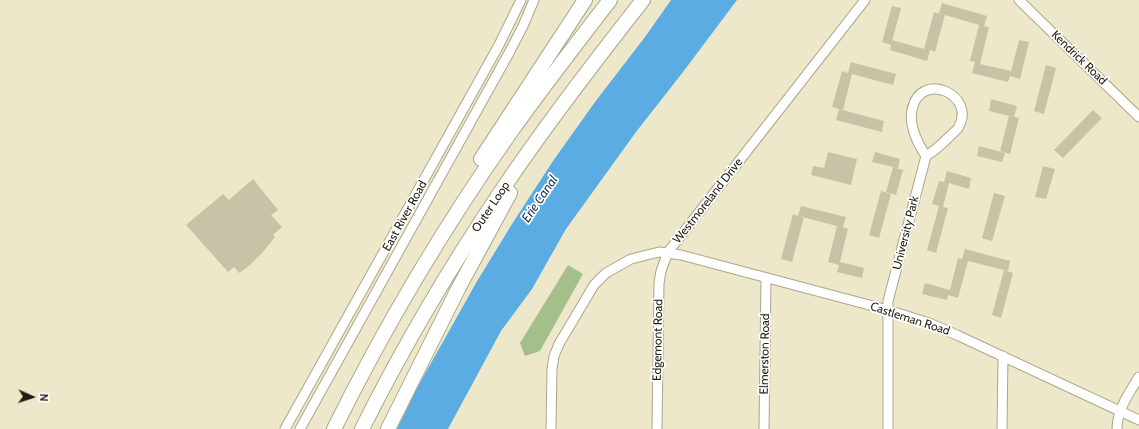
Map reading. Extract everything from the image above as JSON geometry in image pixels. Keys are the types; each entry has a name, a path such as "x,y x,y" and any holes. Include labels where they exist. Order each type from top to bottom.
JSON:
{"highway":[{"path":"334,429 381,339 407,284 444,216 584,0"},
{"path":"381,339 427,260 485,169 542,88 610,0"},
{"name":"Outer Loop","path":"362,429 416,328 504,186 549,123 643,0"},
{"path":"388,429 461,282 549,123"}],"street":[{"name":"East River Road","path":"285,429 499,45 521,0"},
{"name":"East River Road","path":"300,429 509,53 534,0"},
{"name":"Westmoreland Drive","path":"551,429 552,369 554,356 594,285 611,268 631,259 653,253 668,252 865,0"},
{"name":"Kendrick Road","path":"1019,0 1139,117"},
{"path":"935,88 952,94 961,106 962,117 958,128 936,150 926,156 919,146 911,118 913,106 917,98 922,93 935,88"},
{"name":"University Park","path":"888,429 888,301 926,156"},
{"name":"Castleman Road","path":"668,252 888,310 929,323 1139,420"},
{"name":"Edgemont Road","path":"657,429 659,283 661,270 668,252"},
{"name":"Elmerston Road","path":"764,429 766,278"},
{"path":"1002,429 1003,356"},
{"path":"1117,429 1120,411 1139,378"}],"green space":[{"path":"568,265 583,274 540,351 525,356 520,343"}],"water":[{"name":"Erie Canal","path":"671,0 737,0 636,132 566,229 532,289 501,331 448,429 397,429 417,388 476,283 512,224 553,161"}],"building":[{"path":"942,3 987,16 984,26 989,27 980,64 1011,71 1008,82 972,73 975,62 970,61 979,25 945,15 935,52 930,50 927,61 890,50 892,40 924,49 934,12 944,15 939,13"},
{"path":"892,6 901,8 891,45 882,42"},
{"path":"1019,40 1029,42 1020,79 1010,76"},
{"path":"851,62 896,74 893,85 852,74 843,110 832,107 842,71 848,73"},
{"path":"1046,65 1056,68 1044,114 1034,111"},
{"path":"991,99 1017,106 1014,117 989,111"},
{"path":"839,109 884,121 882,132 836,120"},
{"path":"1093,110 1102,118 1063,158 1054,150"},
{"path":"1009,116 1019,118 1010,154 1000,151"},
{"path":"979,146 1005,153 1002,162 977,156"},
{"path":"828,152 857,159 851,185 811,175 813,166 824,168"},
{"path":"875,152 900,159 898,168 872,162"},
{"path":"1043,166 1055,169 1046,199 1035,197"},
{"path":"893,167 903,170 896,195 886,192"},
{"path":"947,171 971,178 969,189 949,183 943,207 932,204 939,181 944,182"},
{"path":"253,179 278,210 271,215 282,227 273,235 275,237 249,266 239,273 234,267 228,272 186,225 223,194 229,200"},
{"path":"881,191 891,194 879,238 869,235"},
{"path":"994,193 1005,196 992,241 982,238"},
{"path":"801,206 846,217 843,227 848,229 840,262 864,268 862,278 837,272 839,265 828,262 837,226 804,218 792,262 781,259 793,214 798,216"},
{"path":"939,206 948,208 936,253 927,250"},
{"path":"965,249 1010,261 1008,271 968,261 958,298 948,295 947,300 922,294 925,283 950,290 958,258 962,259"},
{"path":"1004,270 1013,273 1001,318 992,315"}]}
